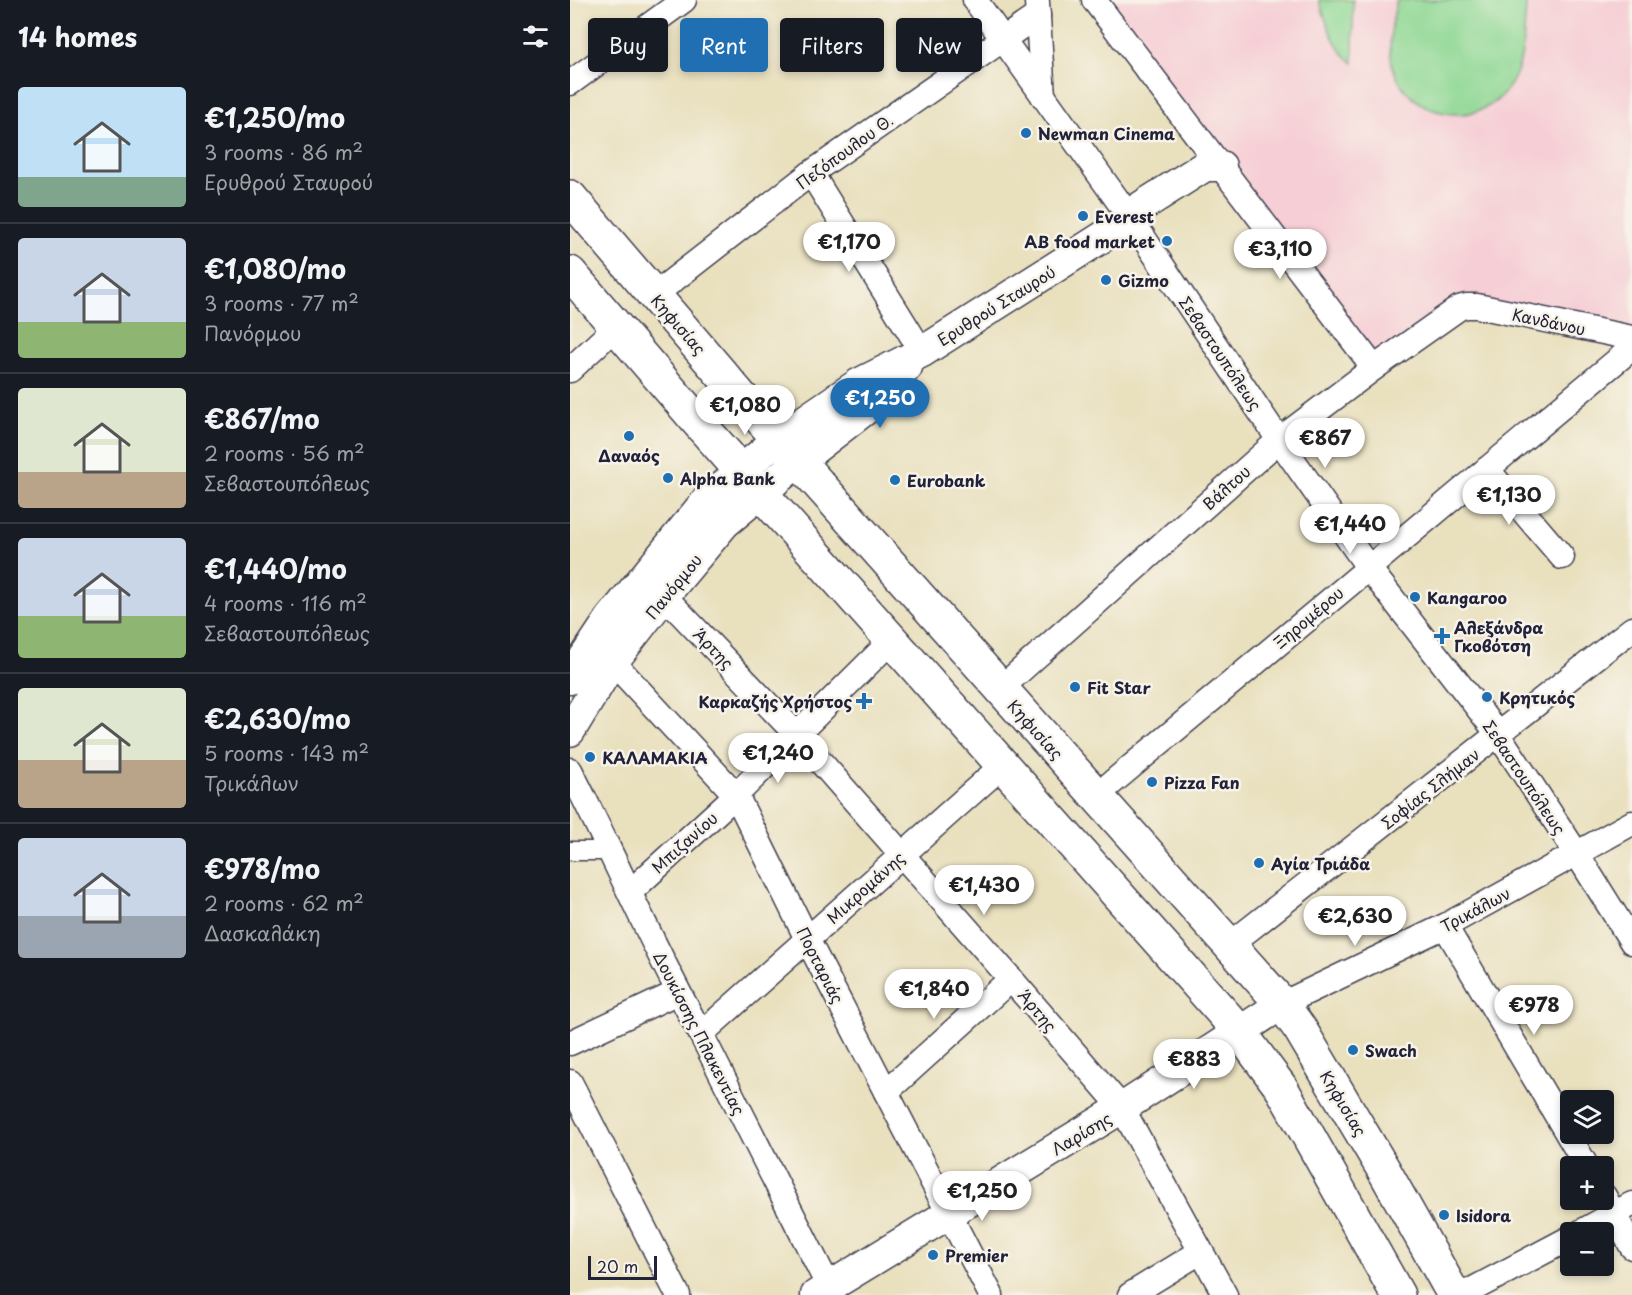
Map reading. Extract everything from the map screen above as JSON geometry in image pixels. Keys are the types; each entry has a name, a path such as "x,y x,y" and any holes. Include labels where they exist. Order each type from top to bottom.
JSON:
{"main road":[{"name":"Κηφισίας","path":"570,197 789,449 1228,946 1282,1004 1300,1029 1385,1172 1454,1295"},
{"path":"570,273 751,481 1239,1031 1282,1089 1398,1295"}],"street":[{"path":"570,83 684,0"},
{"name":"Σεβαστουπόλεως","path":"975,0 1131,219 1279,440 1368,567 1498,734 1632,942"},
{"path":"1094,0 1374,368"},
{"path":"1038,7 1043,96"},
{"name":"Πεζόπουλου Θ.","path":"654,295 811,173 1003,39 1038,7"},
{"name":"Ερυθρού Σταυρού","path":"789,449 870,406 922,352 1131,219 1148,216 1212,176 1221,166"},
{"path":"811,173 922,352"},
{"name":"Βάλτου","path":"1001,688 1279,440 1374,368 1459,308 1466,306"},
{"name":"Κανδάνου","path":"1466,306 1632,338"},
{"path":"570,370 616,327"},
{"name":"Ξηρομέρου","path":"1096,796 1632,348"},
{"name":"Πανόρμου","path":"570,679 610,619 706,501 751,481 789,449"},
{"path":"1487,469 1562,557"},
{"name":"Πανόρμου","path":"570,731 609,667 725,523 751,481"},
{"name":"Άρτης","path":"664,596 797,735 1122,1108 1224,1295"},
{"name":"Σοφίας Σλήμαν","path":"1228,946 1632,629"},
{"name":"Μπιζανίου","path":"630,892 736,795 892,640"},
{"name":"Πορταριάς","path":"609,667 623,673 736,795 807,939 991,1295"},
{"name":"Μικρομάνης","path":"701,1034 1003,765"},
{"name":"Δουκίσσης Πλακεντίας","path":"570,770 826,1292"},
{"name":"Τρικάλων","path":"1282,1004 1445,926 1632,822"},
{"path":"570,851 611,851"},
{"path":"1445,926 1581,1156"},
{"path":"886,1092 1011,979"},
{"path":"570,1043 678,992"},
{"name":"Λαρίσης","path":"826,1292 1122,1108 1282,1004"},
{"path":"570,1082 678,1295"},
{"path":"1594,1222 1617,1205 1632,1247"},
{"path":"1462,1295 1560,1243"},
{"path":"1130,1295 1200,1252"}],"shaded area":[{"path":"1105,0 1632,0 1632,327 1457,298 1374,359"}],"green space":[{"path":"1319,0 1353,0 1353,63 1336,43"},
{"path":"1397,0 1525,0 1521,59 1509,87 1496,101 1480,110 1463,114 1445,113 1429,108 1414,98 1401,85 1391,60 1391,34"}],"place":[{"name":"Newman Cinema","path":"1026,133"},
{"name":"Everest","path":"1083,216"},
{"name":"AB food market","path":"1167,241"},
{"name":"Gizmo","path":"1106,280"},
{"name":"Δαναός","path":"629,436"},
{"name":"Alpha Bank","path":"668,478"},
{"name":"Eurobank","path":"895,480"},
{"name":"Kangaroo","path":"1415,597"},
{"name":"Αλεξάνδρα Γκοβότση","path":"1442,636"},
{"name":"Fit Star","path":"1075,687"},
{"name":"Κρητικός","path":"1487,697"},
{"name":"Καρκαζής Χρήστος","path":"864,701"},
{"name":"ΚΑΛΑΜΑΚΙΑ","path":"590,757"},
{"name":"Pizza Fan","path":"1152,782"},
{"name":"Αγία Τριάδα","path":"1259,863"},
{"name":"Swach","path":"1353,1050"},
{"name":"Isidora","path":"1444,1215"},
{"name":"Premier","path":"933,1255"}]}
